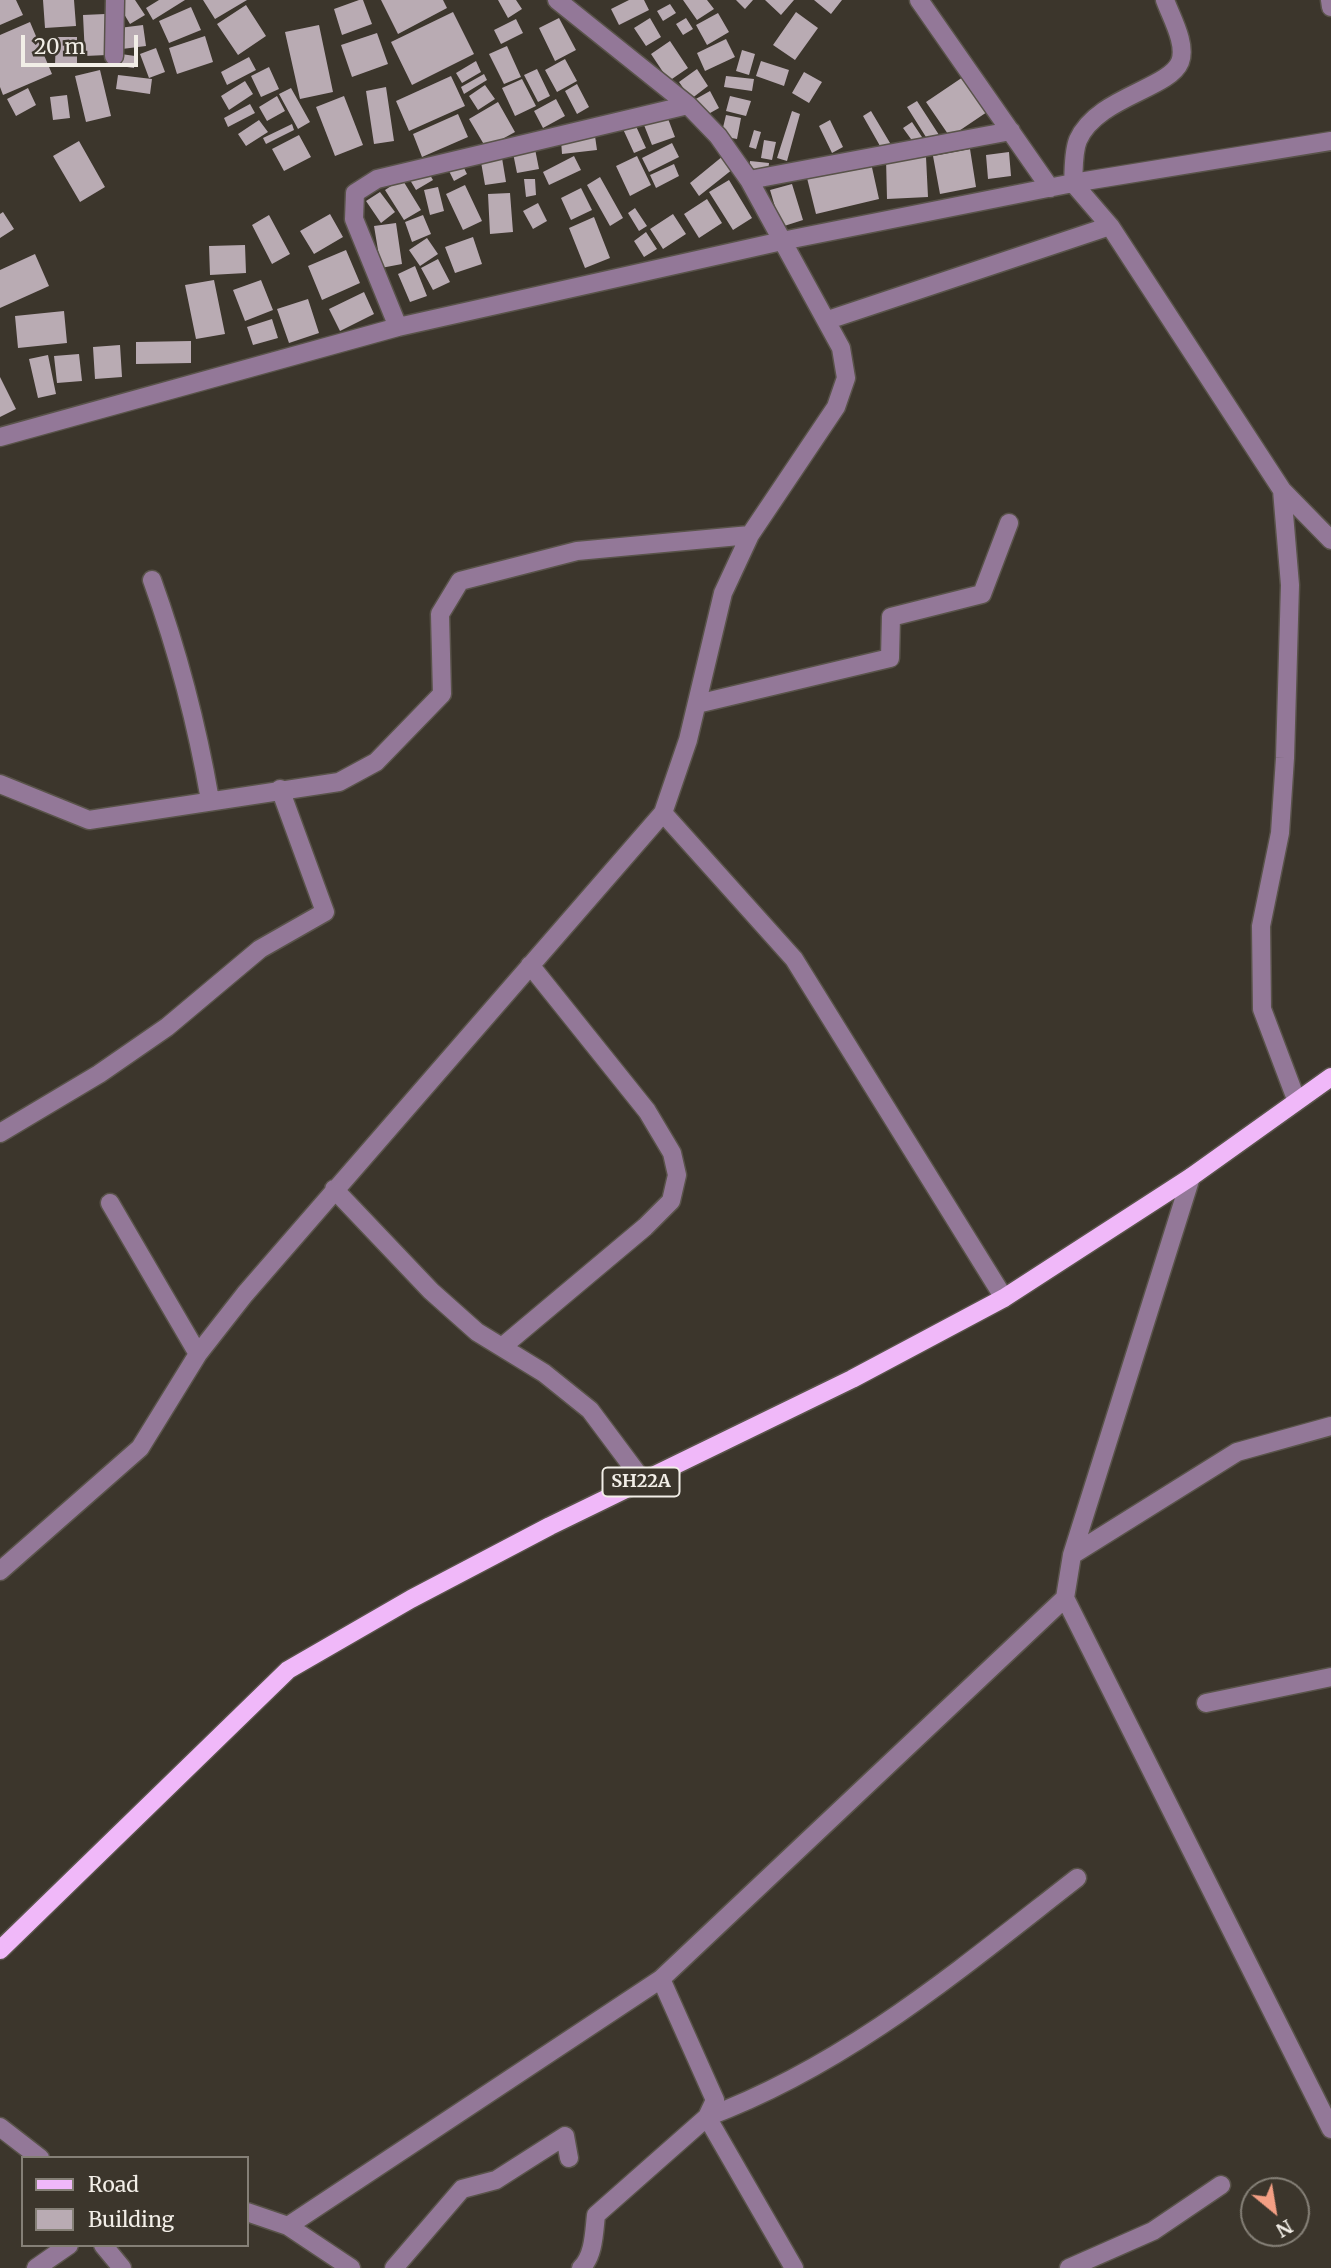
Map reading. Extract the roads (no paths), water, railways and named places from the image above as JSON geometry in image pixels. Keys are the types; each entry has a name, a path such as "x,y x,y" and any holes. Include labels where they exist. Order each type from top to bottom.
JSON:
{"main road":[{"name":"SH22A","path":"0,1950 288,1670 411,1599 852,1379 1004,1298 1191,1177 1296,1099 1331,1077"}],"street":[{"path":"114,0 114,56"},
{"path":"0,1571 139,1448 198,1354 334,1189 663,813 697,704 723,593 750,535 836,407 846,377 841,348 749,180 718,136 688,105 557,0"},
{"path":"919,0 1050,188"},
{"path":"1165,0 1181,44 1180,63 1164,79 1136,91 1090,121 1077,141 1073,183 1110,226 1282,490 1331,540"},
{"path":"1330,0 1331,7"},
{"path":"398,327 354,219 355,193 377,179 688,105"},
{"path":"749,180 1011,131"},
{"path":"0,437 398,327 782,241 1073,183 1331,142"},
{"path":"828,320 1110,226"},
{"path":"1282,490 1290,585 1285,758 1280,833 1261,926 1262,1009 1296,1099"},
{"path":"697,704 890,658 891,617 982,594 1009,523"},
{"path":"0,784 89,820 339,782 376,762 442,694 439,614 460,581 577,551 750,535"},
{"path":"152,580 170,631 197,727 210,800"},
{"path":"0,1133 99,1074 167,1027 260,949 325,912 280,789"},
{"path":"663,813 794,959 1004,1298"},
{"path":"502,1347 645,1227 671,1200 677,1175 672,1153 648,1111 530,965"},
{"path":"1191,1177 1072,1555 1065,1598 1331,2129"},
{"path":"334,1189 431,1291 477,1332 544,1373 590,1410 643,1481"},
{"path":"110,1203 198,1354"},
{"path":"1072,1555 1237,1452 1331,1426"},
{"path":"288,2226 661,1979 1065,1598"},
{"path":"1206,1703 1331,1677"},
{"path":"581,2268 586,2263 592,2245 596,2215 707,2117 747,2102 855,2043 912,2007 1077,1878"},
{"path":"661,1979 715,2100 707,2117"},
{"path":"707,2117 794,2268"},
{"path":"0,2127 37,2156"},
{"path":"394,2268 463,2189 496,2180 565,2136 569,2158"},
{"path":"1069,2268 1153,2231 1221,2185"},
{"path":"248,2212 288,2226 351,2268"},
{"path":"36,2268 66,2247"},
{"path":"105,2247 122,2268"}]}
